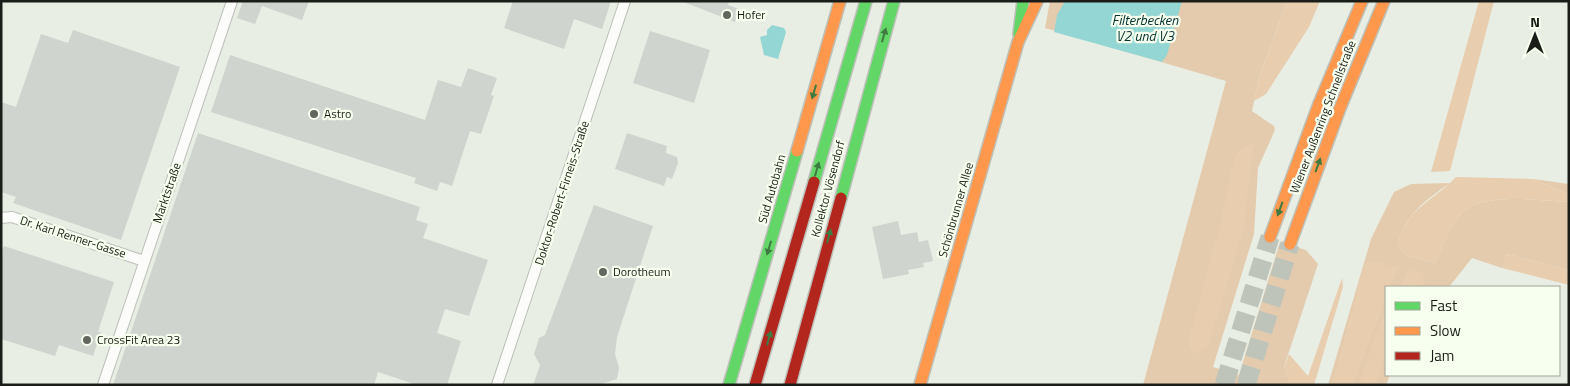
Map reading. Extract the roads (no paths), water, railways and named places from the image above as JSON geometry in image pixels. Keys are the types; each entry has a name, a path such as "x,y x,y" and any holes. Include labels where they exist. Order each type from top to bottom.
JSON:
{"main road":[{"name":"Süd Autobahn","path":"729,385 840,1"},
{"path":"755,385 866,1"},
{"name":"Kollektor Vösendorf","path":"790,385 894,1"},
{"name":"Schönbrunner Allee","path":"920,385 1018,42 1024,1"},
{"name":"Schönbrunner Allee","path":"1018,42 1037,1"},
{"name":"Wiener Außenring Schnellstraße","path":"1270,237 1319,104 1362,1"},
{"name":"Wiener Außenring Schnellstraße","path":"1290,244 1340,108 1384,1"}],"street":[{"name":"Marktstraße","path":"102,385 232,1"},
{"name":"Doktor-Robert-Firneis-Straße","path":"496,385 625,1"},
{"name":"Dr. Karl Renner-Gasse","path":"1,218 12,217 144,261"}],"water":[{"name":"Filterbecken V2 und V3","path":"1065,1 1182,1 1167,55 1162,62 1054,32 1057,15"},
{"path":"772,25 784,28 786,32 778,59 764,55 760,37 767,35 767,30"}],"tunnel":[{"path":"1224,385 1270,237"},
{"path":"1246,385 1290,244"}],"place":[{"name":"Hofer","path":"727,15"},
{"name":"Astro","path":"314,114"},
{"name":"Dorotheum","path":"603,272"},
{"name":"CrossFit Area 23","path":"87,340"}]}
